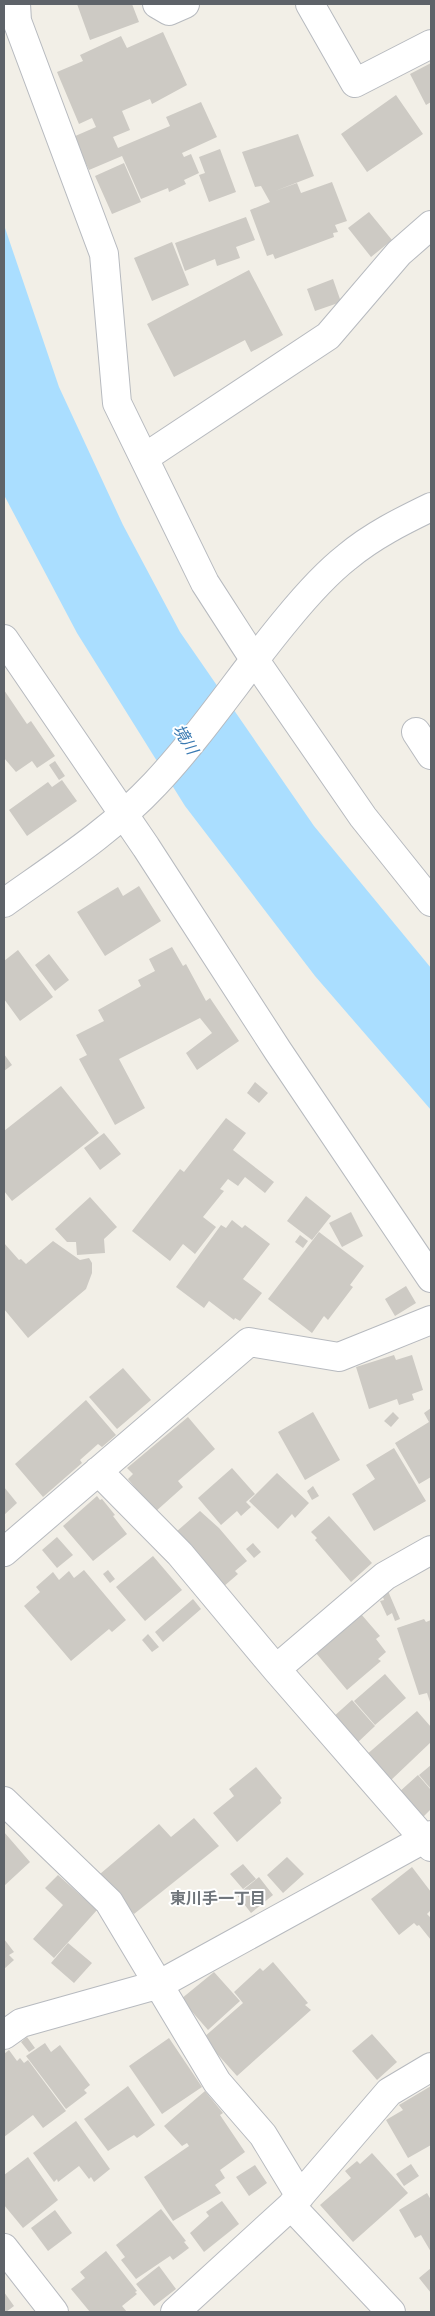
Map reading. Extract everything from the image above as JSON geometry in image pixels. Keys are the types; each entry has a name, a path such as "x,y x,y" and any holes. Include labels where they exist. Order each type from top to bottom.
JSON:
{"street":[{"path":"16,4 17,21 104,254 117,403 248,667 430,899"},
{"path":"158,4 169,11 185,4"},
{"path":"310,4 354,83 431,44"},
{"path":"144,458 328,336 400,253 431,225"},
{"path":"4,903 123,816 154,786 183,753 248,667 309,592 347,556 398,522 431,507"},
{"path":"4,639 431,1278"},
{"path":"416,732 431,755"},
{"path":"4,1552 249,1342 339,1357 431,1320"},
{"path":"4,2035 21,2023 160,1984 429,1840 276,1669 180,1554 98,1471"},
{"path":"276,1669 385,1576 431,1550"},
{"path":"4,1801 109,1902 160,1984 217,2082 263,2135 296,2201 391,2312"},
{"path":"175,2312 296,2201 389,2092 431,2067"},
{"path":"4,2248 54,2312"}],"water":[{"name":"境川","path":"4,225 59,387 123,525 180,632 314,826 431,968 431,1110 315,976 185,806 77,633 4,495"}],"building":[{"path":"77,4 132,4 139,22 90,40"},
{"path":"163,32 187,85 152,104 150,99 122,111 130,130 113,137 118,148 170,126 166,117 201,102 217,137 182,153 184,157 191,154 199,173 184,180 186,184 169,192 168,188 141,199 122,156 89,170 73,137 96,127 92,118 79,124 57,72 83,61 80,55 121,36 127,48"},
{"path":"431,63 431,102 426,105 410,74"},
{"path":"396,95 423,134 367,172 341,134"},
{"path":"298,134 314,176 275,191 297,183 301,193 332,182 347,221 335,225 338,232 333,233 334,237 275,259 273,254 267,256 250,210 270,202 261,186 255,187 242,152"},
{"path":"220,149 236,192 209,202 199,175 205,173 199,157"},
{"path":"124,163 141,202 112,214 95,176"},
{"path":"369,212 392,240 371,257 348,228"},
{"path":"246,217 255,240 236,247 240,258 217,266 215,259 185,271 175,243"},
{"path":"172,242 189,285 152,301 134,258"},
{"path":"249,270 283,335 251,352 245,340 174,377 147,324"},
{"path":"333,279 341,302 315,311 307,289"},
{"path":"4,690 27,724 31,721 55,756 37,768 32,761 16,772 4,758"},
{"path":"55,761 65,776 59,780 49,765"},
{"path":"62,780 77,801 27,836 9,810 48,782 52,787"},
{"path":"139,886 161,921 105,956 77,912 118,887 123,896"},
{"path":"172,947 183,966 186,964 206,1001 210,998 239,1041 197,1070 186,1053 212,1033 200,1018 119,1059 145,1108 115,1125 79,1059 87,1055 76,1035 104,1021 98,1010 141,986 138,980 155,971 149,959"},
{"path":"18,950 53,997 20,1021 4,999 4,961"},
{"path":"49,954 69,980 55,991 35,965"},
{"path":"4,1054 12,1065 4,1071"},
{"path":"255,1082 268,1093 259,1103 247,1093"},
{"path":"61,1086 99,1133 12,1201 4,1191 4,1131"},
{"path":"226,1118 246,1133 233,1150 274,1182 265,1193 245,1177 238,1186 228,1179 220,1189 224,1191 203,1217 216,1227 195,1254 183,1244 170,1261 132,1231 180,1169 184,1172"},
{"path":"104,1133 121,1154 100,1170 84,1148"},
{"path":"306,1196 331,1216 312,1240 287,1221"},
{"path":"90,1197 117,1227 104,1239 105,1253 77,1255 76,1242 67,1242 55,1229"},
{"path":"351,1212 363,1236 342,1247 329,1223"},
{"path":"232,1220 242,1228 245,1225 270,1244 243,1279 262,1293 240,1321 235,1318 234,1320 209,1301 204,1308 176,1287 221,1225 226,1228"},
{"path":"319,1232 364,1266 350,1285 353,1287 328,1320 324,1316 312,1333 268,1299"},
{"path":"300,1235 308,1241 303,1248 295,1242"},
{"path":"53,1241 80,1260 89,1258 92,1263 92,1273 86,1289 28,1338 4,1309 4,1243 19,1260 21,1259 26,1264"},
{"path":"406,1286 416,1303 395,1316 385,1299"},
{"path":"394,1355 396,1360 412,1355 423,1390 412,1394 414,1400 399,1405 397,1399 369,1409 356,1367"},
{"path":"123,1368 151,1400 117,1429 89,1397"},
{"path":"86,1400 116,1435 102,1447 98,1444 80,1460 82,1463 43,1497 15,1464"},
{"path":"431,1408 431,1477 419,1484 395,1443 429,1422 424,1413"},
{"path":"313,1412 340,1460 305,1480 278,1432"},
{"path":"393,1412 399,1418 391,1427 384,1421"},
{"path":"188,1417 215,1449 178,1481 183,1487 155,1512 128,1479 133,1474 127,1468"},
{"path":"394,1448 426,1501 374,1531 352,1494 375,1479 366,1465"},
{"path":"232,1468 255,1494 246,1502 251,1507 241,1516 237,1511 221,1525 198,1498"},
{"path":"277,1473 309,1503 295,1518 292,1514 278,1529 249,1501"},
{"path":"313,1486 319,1496 312,1500 307,1491"},
{"path":"4,1487 17,1503 4,1515"},
{"path":"97,1496 100,1500 102,1499 115,1515 113,1516 127,1534 93,1561 63,1526"},
{"path":"200,1511 219,1528 247,1561 235,1571 238,1574 223,1587 176,1532"},
{"path":"329,1516 372,1563 351,1582 315,1540 317,1538 311,1532"},
{"path":"57,1537 73,1555 57,1568 42,1550"},
{"path":"253,1543 261,1552 254,1558 246,1549"},
{"path":"153,1556 182,1590 145,1621 116,1587"},
{"path":"84,1570 126,1620 112,1632 109,1629 71,1661 24,1606 40,1592 36,1587 53,1572 59,1580 69,1571 74,1578"},
{"path":"108,1570 115,1579 110,1583 103,1574"},
{"path":"388,1591 400,1619 395,1621 392,1613 387,1616 380,1601 384,1600 382,1594"},
{"path":"193,1599 201,1609 163,1642 155,1632"},
{"path":"361,1614 380,1636 376,1639 386,1652 378,1659 381,1661 347,1690 316,1653"},
{"path":"424,1619 426,1622 431,1620 431,1705 427,1693 419,1695 397,1628"},
{"path":"148,1634 159,1647 152,1652 142,1640"},
{"path":"385,1674 406,1698 375,1725 354,1701"},
{"path":"352,1700 375,1726 356,1744 332,1718"},
{"path":"417,1711 431,1727 431,1742 389,1782 365,1756"},
{"path":"431,1765 431,1789 419,1775"},
{"path":"256,1767 282,1798 280,1800 281,1803 237,1842 213,1813 234,1796 229,1789"},
{"path":"418,1775 431,1790 431,1809 421,1819 398,1793"},
{"path":"194,1818 219,1846 134,1914 100,1874 159,1824 171,1837"},
{"path":"4,1832 30,1862 4,1886"},
{"path":"287,1857 304,1874 283,1893 267,1875"},
{"path":"243,1864 256,1879 243,1889 230,1874"},
{"path":"412,1867 431,1892 431,1910 427,1914 431,1916 431,1940 419,1925 417,1926 414,1923 399,1935 371,1899"},
{"path":"58,1875 97,1910 54,1958 33,1939 63,1905 45,1888"},
{"path":"259,1877 273,1895 251,1913 237,1895"},
{"path":"4,1939 14,1952 9,1955 14,1960 4,1969"},
{"path":"68,1943 92,1963 74,1983 51,1963"},
{"path":"273,1962 308,2003 305,2005 311,2010 237,2076 203,2038 243,2003 234,1992 260,1968 263,1971"},
{"path":"214,1972 240,2001 208,2030 181,1999"},
{"path":"372,2034 397,2062 377,2080 352,2051"},
{"path":"27,2037 35,2048 29,2052 21,2042"},
{"path":"169,2038 202,2087 162,2114 129,2066"},
{"path":"45,2043 51,2052 60,2045 90,2085 84,2090 87,2093 66,2109 26,2056"},
{"path":"9,2050 17,2061 20,2058 24,2063 28,2060 66,2111 43,2128 33,2115 4,2137 4,2054"},
{"path":"128,2086 155,2125 137,2138 134,2135 108,2151 84,2119"},
{"path":"431,2086 431,2145 408,2158 386,2120 403,2110 399,2105"},
{"path":"205,2091 223,2113 220,2115 245,2152 220,2170 225,2178 215,2185 221,2193 173,2221 144,2177 189,2146 187,2143 182,2146 164,2126"},
{"path":"76,2121 110,2169 94,2182 91,2177 89,2179 79,2166 58,2182 57,2179 54,2182 33,2153"},
{"path":"372,2153 408,2193 353,2242 320,2205 351,2178 345,2171 357,2161 360,2164"},
{"path":"28,2157 58,2200 23,2228 4,2205 4,2175"},
{"path":"411,2164 419,2176 404,2186 396,2174"},
{"path":"255,2165 267,2183 249,2196 236,2177"},
{"path":"427,2193 431,2200 431,2252 421,2235 415,2238 399,2210"},
{"path":"222,2201 239,2224 204,2252 190,2233 209,2216 206,2212"},
{"path":"161,2209 186,2241 184,2242 189,2248 173,2260 170,2256 136,2279 121,2260 125,2257 116,2245"},
{"path":"55,2210 72,2233 48,2251 31,2228"},
{"path":"106,2251 137,2291 135,2292 137,2294 122,2306 127,2312 90,2312 71,2289 85,2278 80,2272"},
{"path":"159,2266 176,2289 154,2306 136,2284"},
{"path":"431,2268 431,2293 419,2278"},
{"path":"4,2292 14,2306 6,2312 4,2312"}],"district":[{"name":"東川手一丁目","path":"218,1898"}]}
